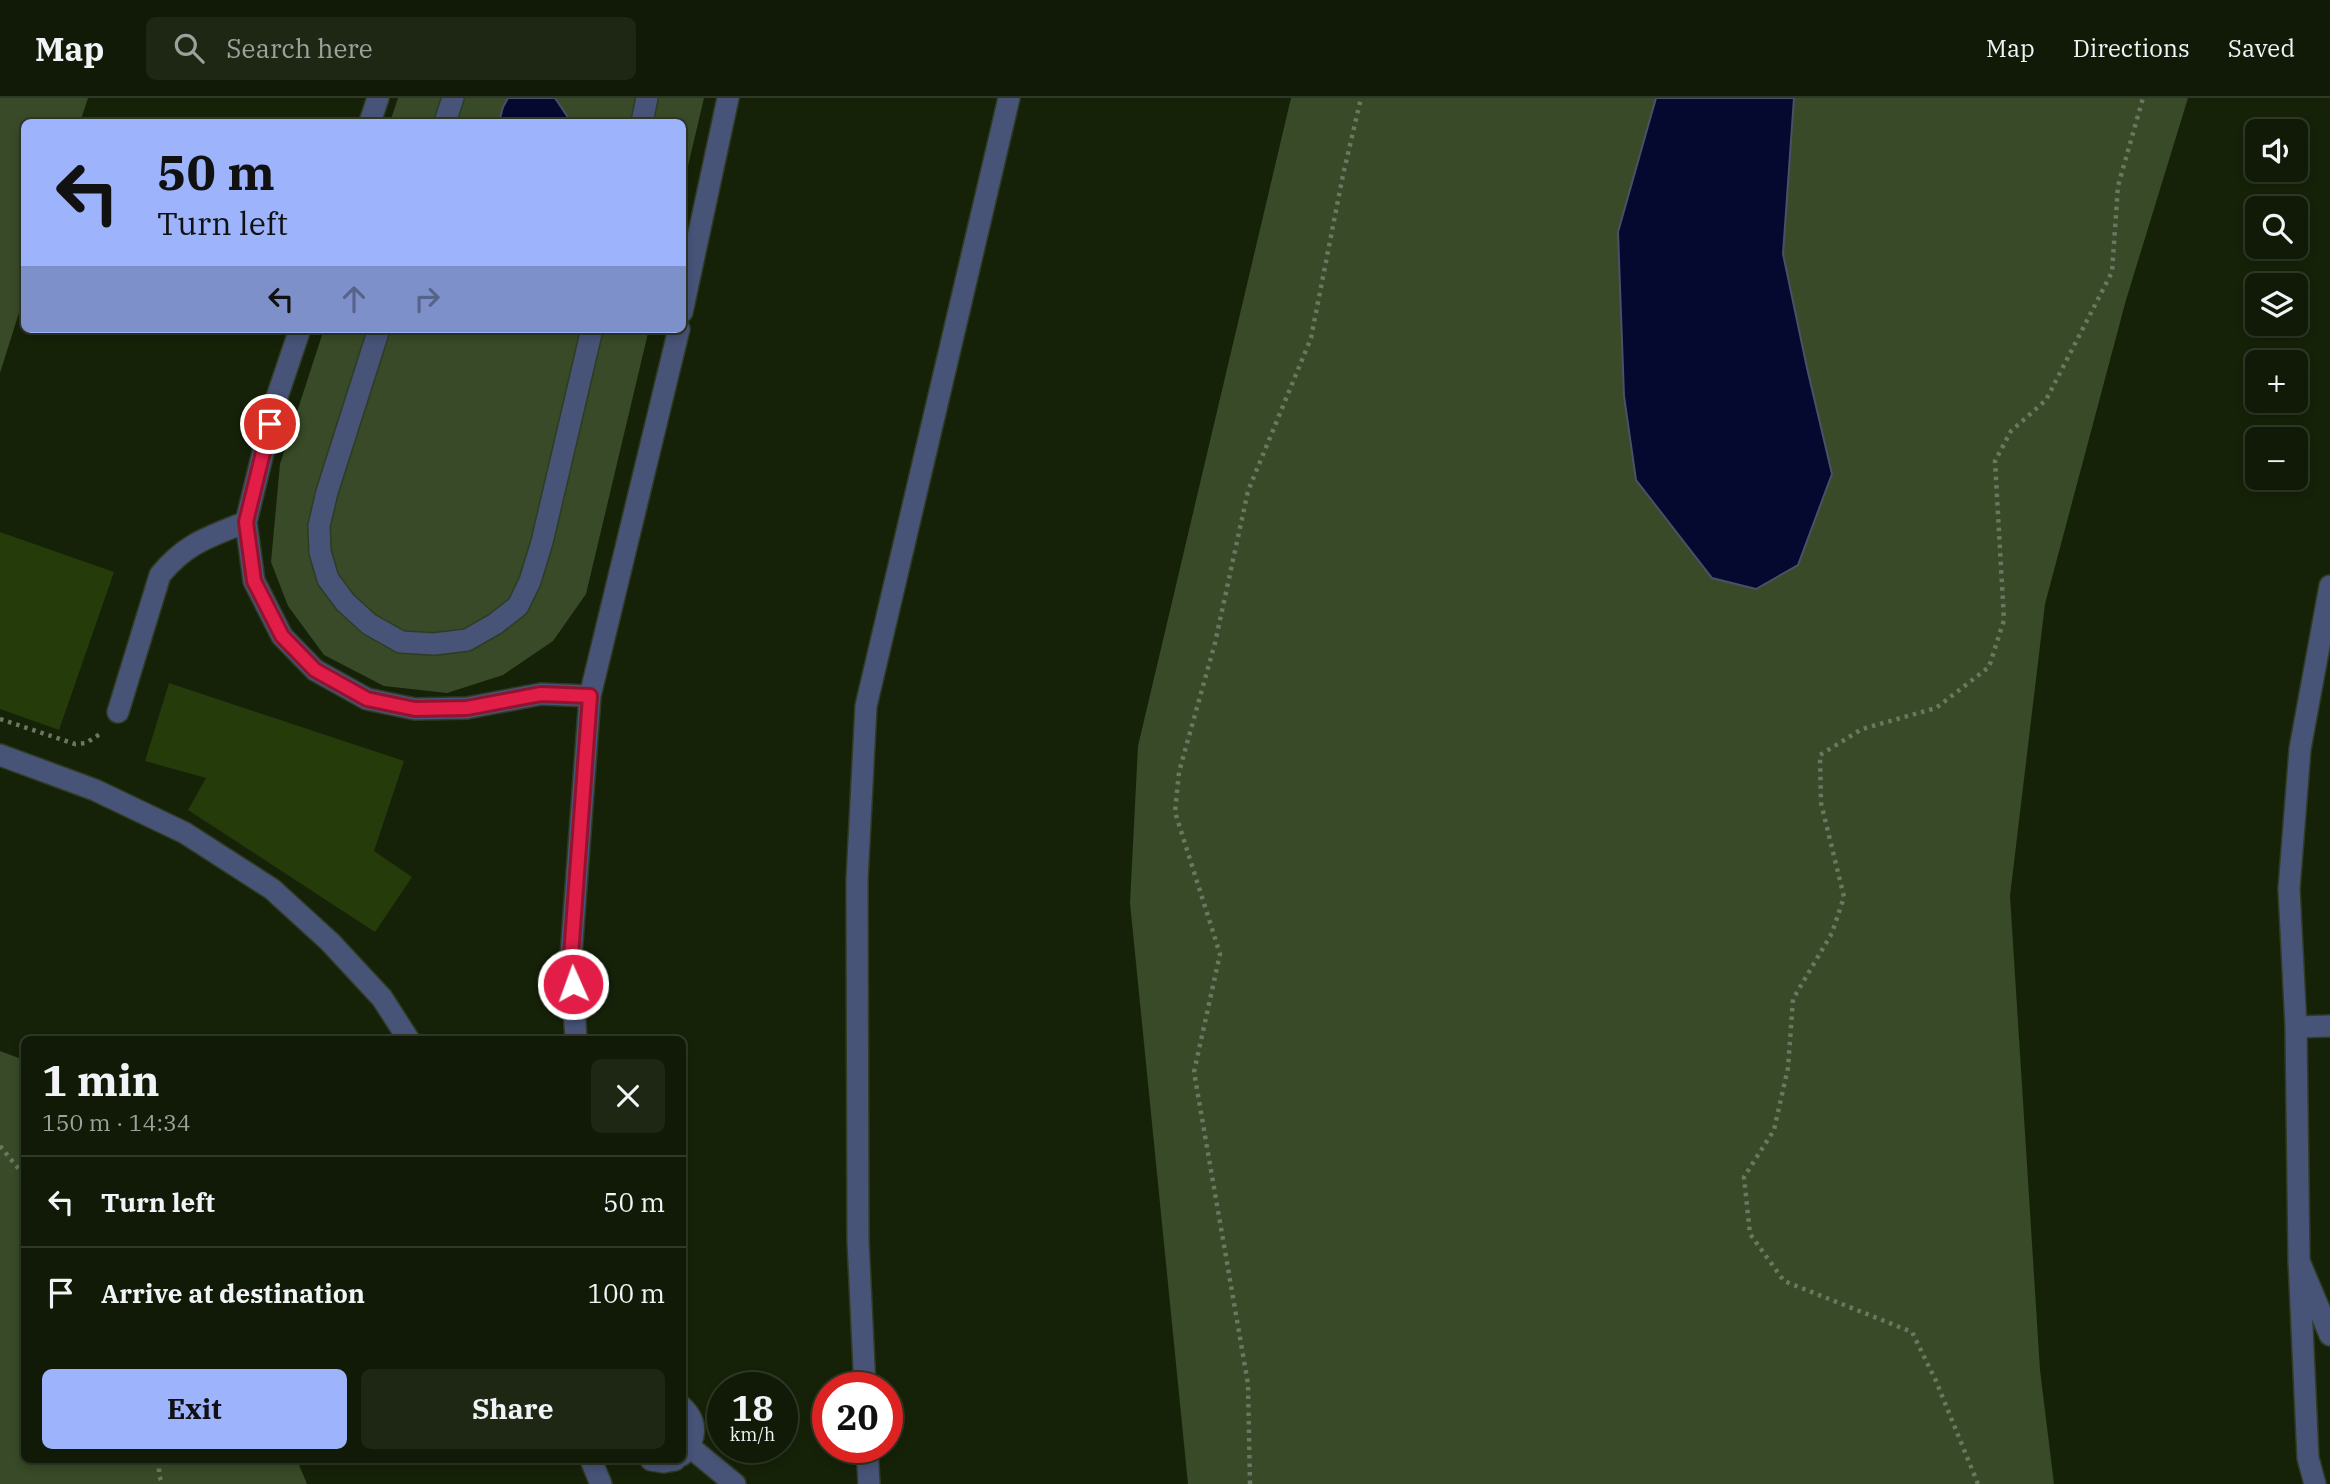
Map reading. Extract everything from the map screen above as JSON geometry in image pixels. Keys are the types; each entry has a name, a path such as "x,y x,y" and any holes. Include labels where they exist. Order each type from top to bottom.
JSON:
{"street":[{"path":"371,119 379,98"},
{"path":"446,119 453,98"},
{"path":"643,119 647,98"},
{"path":"686,293 728,98"},
{"path":"864,1372 858,1241 857,880 866,706 1009,98"},
{"path":"299,333 276,400 246,522 254,581 282,636 315,670 367,699 415,709 467,708 541,694 590,696"},
{"path":"378,333 327,492 319,526 320,552 328,579 345,602 369,624 401,642 435,644 467,640 495,624 518,606 530,581 542,542 591,333"},
{"path":"576,1036 571,956 590,696 678,333"},
{"path":"118,712 160,575 173,559 192,544 246,522"},
{"path":"2315,1484 2308,1458 2299,1261 2296,1027 2290,889 2299,762 2330,586"},
{"path":"0,755 95,790 185,833 272,889 330,942 382,998 406,1036"},
{"path":"2296,1027 2330,1026"},
{"path":"2299,1261 2330,1335"},
{"path":"686,1411 691,1416 694,1437 686,1448"},
{"path":"686,1456 734,1484"},
{"path":"592,1463 601,1484"},
{"path":"868,1463 869,1484"}],"path":[{"path":"1250,1484 1248,1384 1194,1072 1220,954 1175,812 1179,772 1215,643 1248,491 1311,338 1361,98"},
{"path":"1978,1484 1936,1381 1912,1332 1784,1281 1750,1234 1744,1177 1774,1130 1788,1068 1793,999 1832,933 1844,897 1821,803 1820,755 1862,729 1936,708 1989,667 2004,620 1995,461 2011,431 2046,400 2112,272 2118,186 2143,98"},
{"path":"0,719 75,744 86,743 98,737 118,712"},
{"path":"0,1146 21,1172"},
{"path":"159,1463 159,1476 163,1484"}],"green space":[{"path":"0,98 88,98 81,119 21,119 21,306 0,373"},
{"path":"398,98 704,98 686,174 686,119 391,119"},
{"path":"1291,98 2188,98 2126,300 2045,604 2010,896 2040,1370 2054,1484 1188,1484 1130,903 1138,746"},
{"path":"323,333 648,333 586,594 553,641 503,675 447,693 384,686 324,655 288,606 271,562 280,464"},
{"path":"0,1051 21,1059 21,1463 298,1463 307,1484 0,1484"}],"water":[{"path":"508,98 555,98 569,119 500,119"},
{"path":"1656,98 1794,98 1783,254 1832,474 1798,565 1756,589 1712,578 1636,480 1624,396 1618,232"}],"building":[{"path":"0,532 114,572 59,730 0,709"},
{"path":"169,683 404,761 374,851 412,877 375,932 188,810 206,778 145,761"}],"route":[{"path":"270,424 246,522 254,581 282,636 315,670 367,699 415,709 467,708 541,694 590,696 571,956 573,984"}]}
